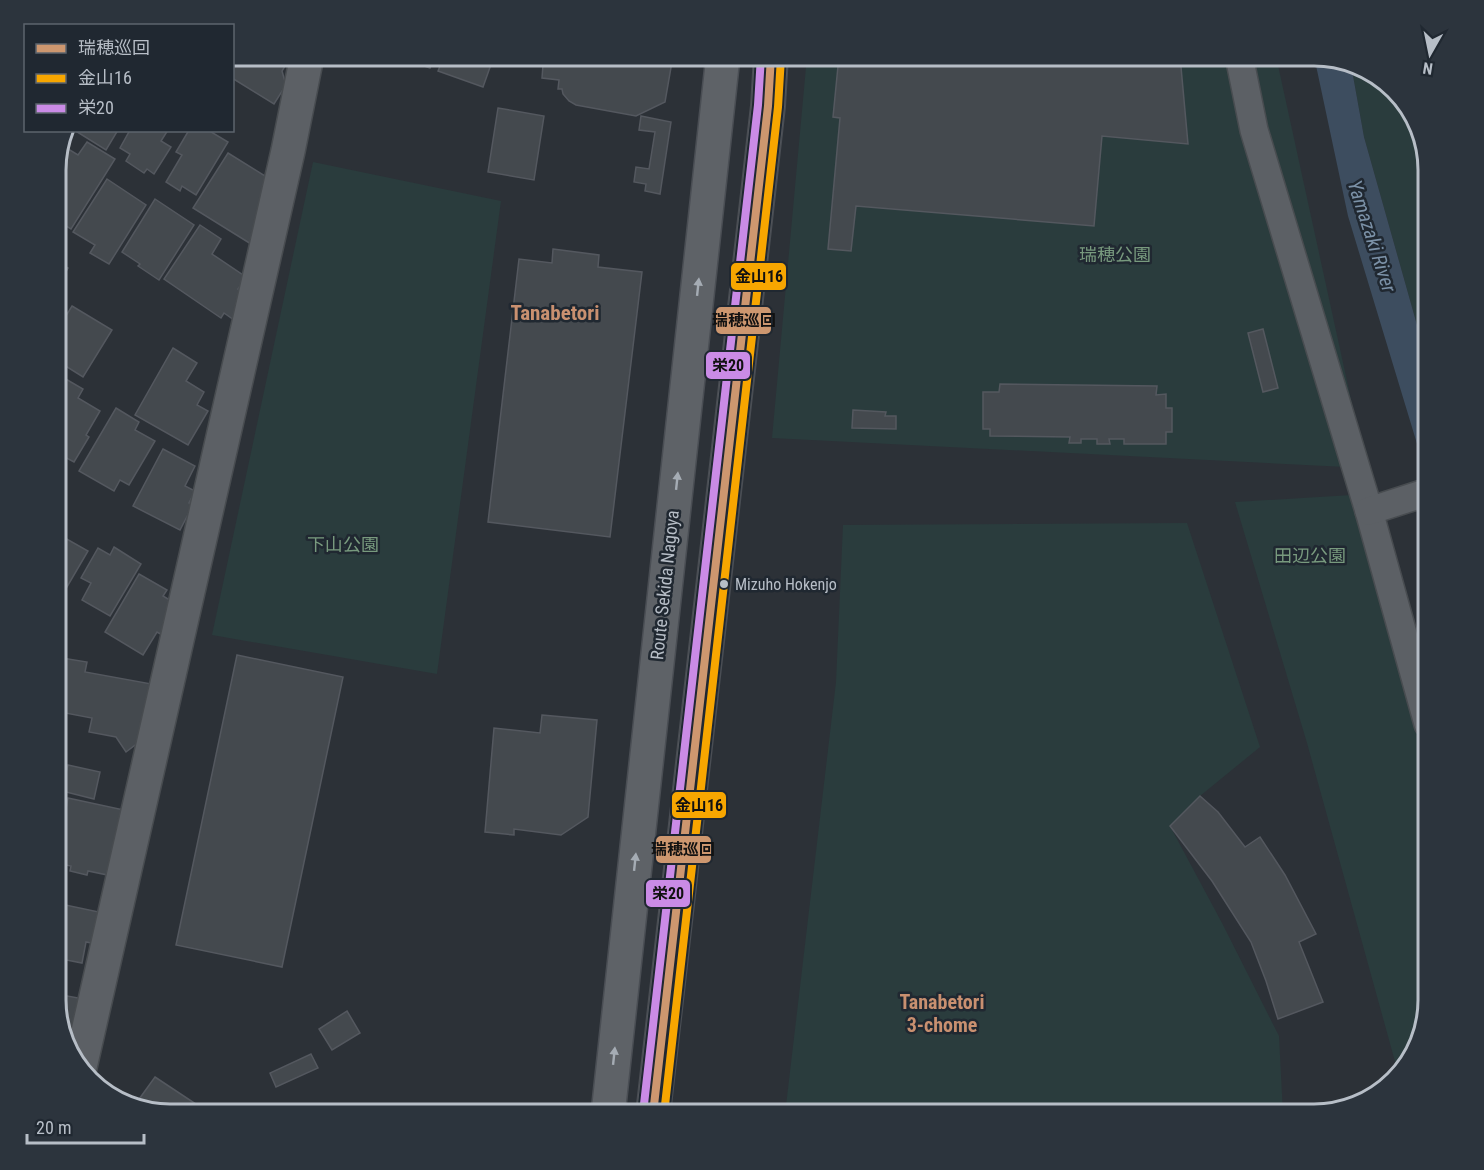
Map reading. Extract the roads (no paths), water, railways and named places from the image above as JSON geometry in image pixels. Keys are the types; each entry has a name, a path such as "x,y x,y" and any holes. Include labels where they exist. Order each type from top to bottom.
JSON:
{"main road":[{"name":"Route Sekida Nagoya","path":"609,1104 722,66"},
{"path":"654,1104 728,469 770,66"}],"street":[{"path":"83,1056 288,151 305,66"},
{"path":"1241,66 1254,130 1380,508 1418,679"},
{"path":"1380,508 1418,495"}],"water":[{"name":"Yamazaki River","path":"1316,66 1353,74 1364,137 1418,329 1418,447 1348,216"}],"place":[{"name":"Mizuho Hokenjo","path":"724,584"}],"district":[{"name":"Tanabetori","path":"555,313"},
{"name":"Tanabetori 3-chome","path":"942,1014"}],"park label":[{"name":"瑞穂公園","path":"1115,255"},
{"name":"下山公園","path":"343,545"},
{"name":"田辺公園","path":"1310,556"}]}
